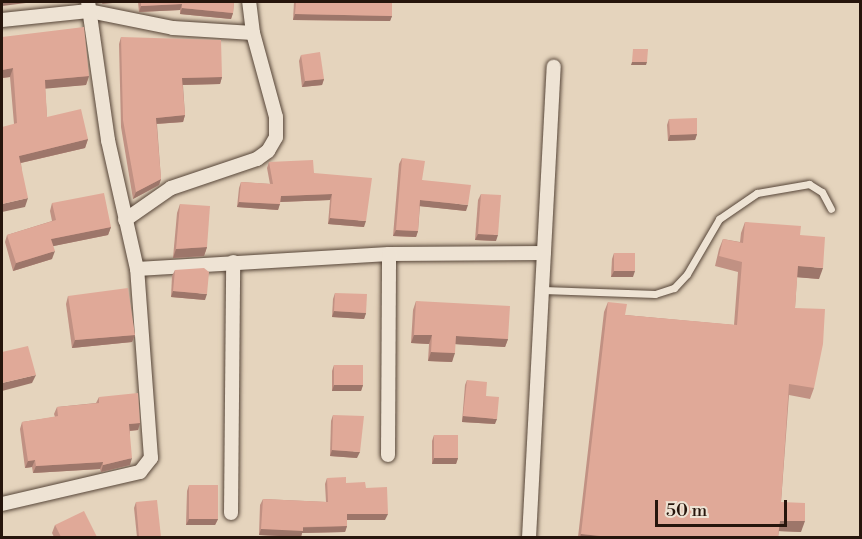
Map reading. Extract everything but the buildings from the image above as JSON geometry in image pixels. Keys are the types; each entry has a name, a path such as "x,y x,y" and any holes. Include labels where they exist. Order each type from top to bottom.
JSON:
{"street":[{"path":"125,220 171,188 257,159 268,151 276,137 276,117 253,33 249,2"},
{"path":"2,20 88,6 173,28 253,33"},
{"path":"2,504 140,472 151,458 137,269 108,140 88,6"},
{"path":"529,537 554,68"},
{"path":"137,269 389,254 544,253"},
{"path":"388,454 389,254"},
{"path":"231,513 233,262"}],"lane":[{"path":"543,290 655,294 674,288 687,274 719,219 757,193 809,184 822,192 831,209"}]}
